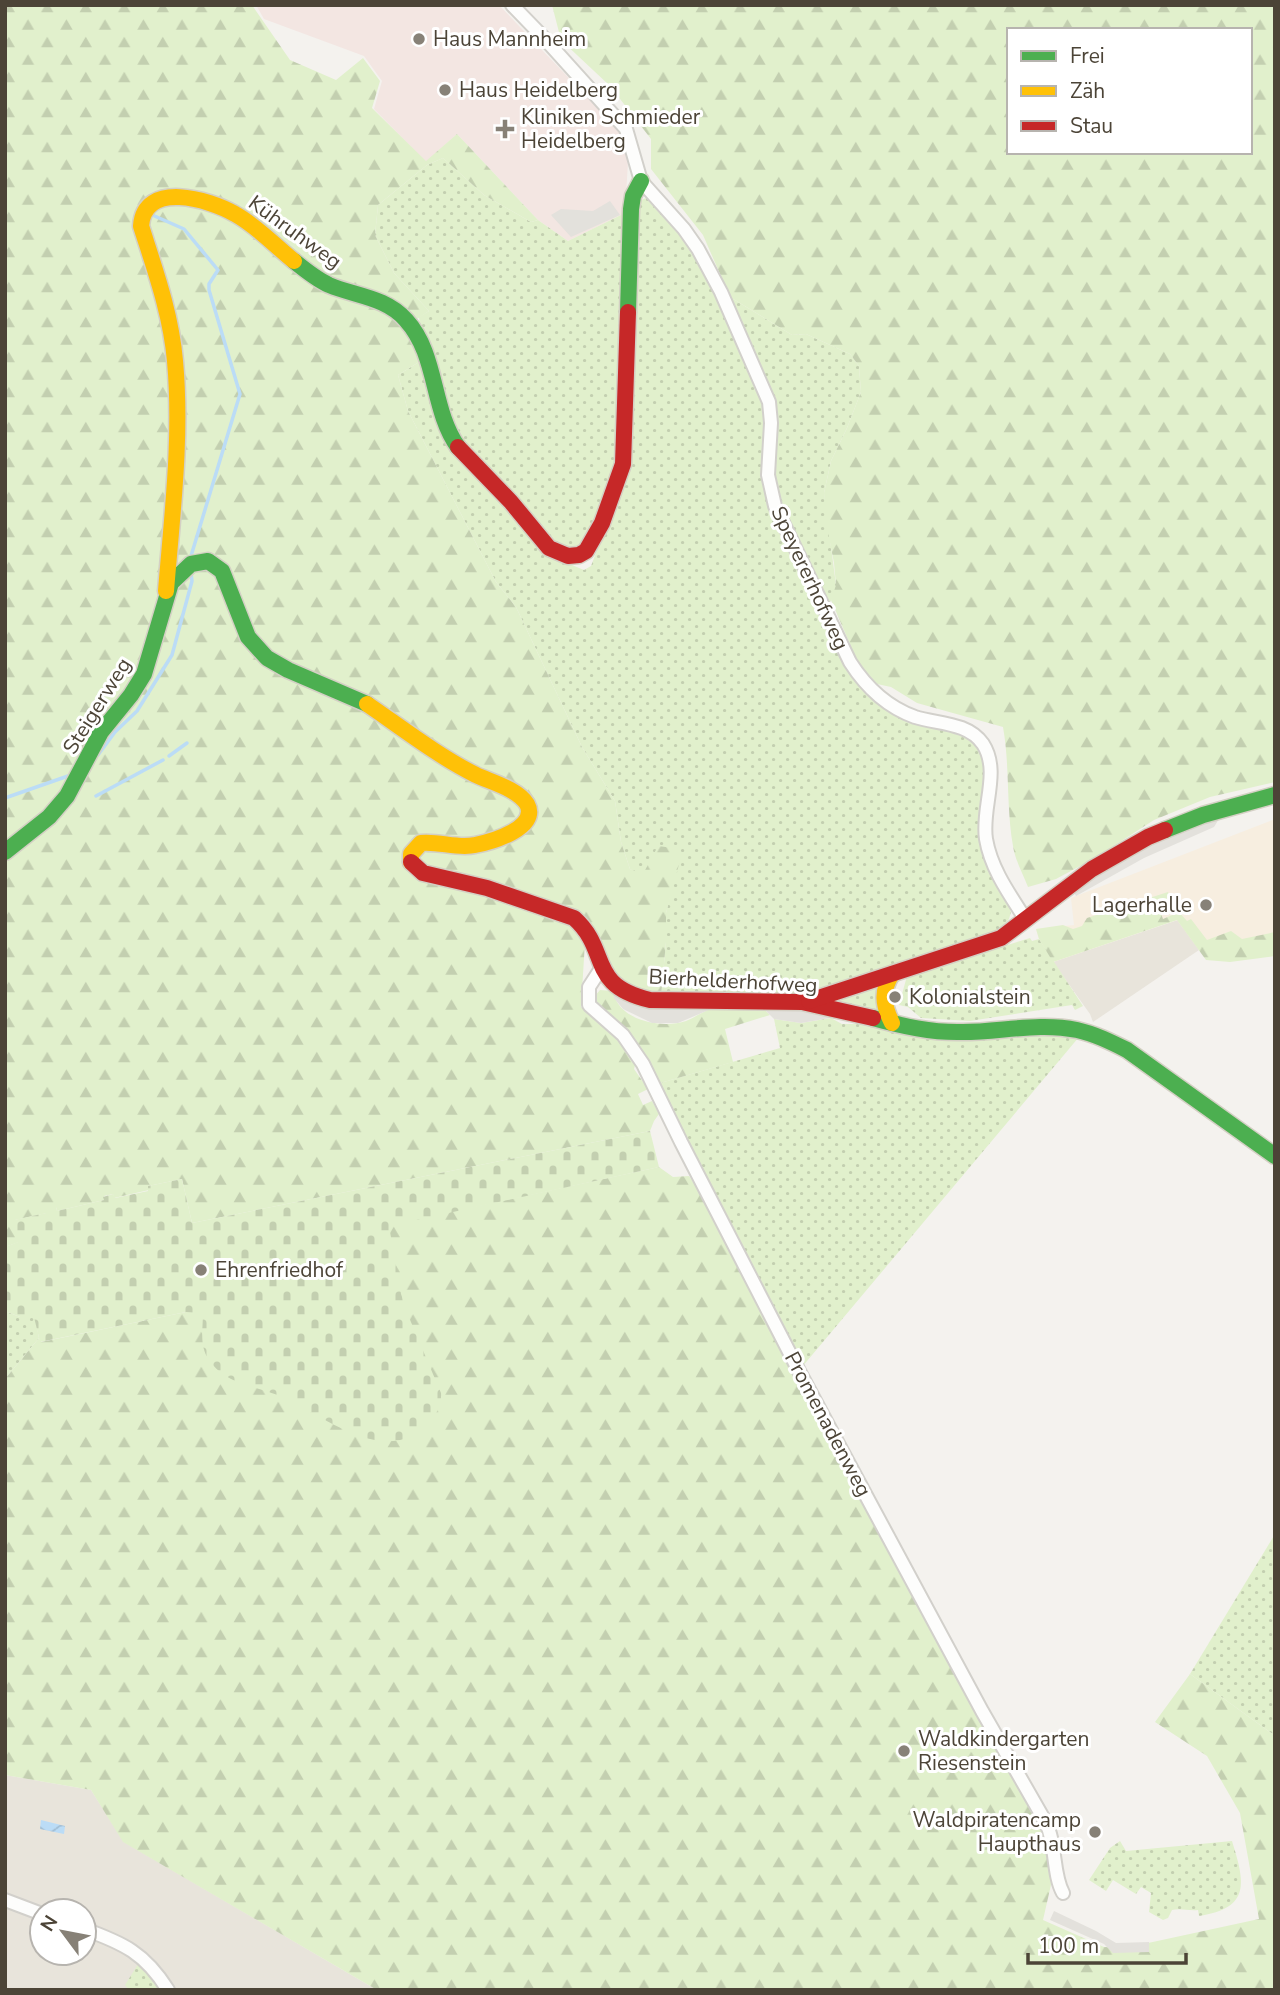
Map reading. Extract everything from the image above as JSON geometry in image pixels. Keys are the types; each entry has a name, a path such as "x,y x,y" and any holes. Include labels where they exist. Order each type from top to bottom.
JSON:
{"street":[{"path":"512,5 623,125 631,139 641,181"},
{"name":"Kühruhweg","path":"166,594 178,430 178,395 170,326 141,226 141,217 149,204 161,198 181,198 211,203 232,211 261,230 318,279 344,291 376,299 399,312 414,329 424,349 442,415 458,446 510,501 548,547 562,556 572,556 586,551 593,541 623,464 631,209 633,196 641,181"},
{"name":"Speyererhofweg","path":"641,181 684,229 698,249 757,371 770,408 768,468 771,492 782,522 850,663 867,685 887,703 916,717 967,730 986,750 990,767 985,818 987,845 996,869 1026,920"},
{"name":"Bierhelderhofweg","path":"166,594 172,580 191,564 204,560 215,564 225,576 240,623 248,637 267,658 288,670 365,703 466,771 520,796 529,812 526,822 518,830 472,846 421,843 412,852 412,863 424,873 487,888 574,918 585,928 601,967 615,986 625,993 642,999 805,1003 892,1023 948,1032 1045,1025 1076,1029 1115,1043 1139,1058 1275,1156"},
{"name":"Steigerweg","path":"5,852 57,810 72,788 99,734 135,689 148,662 166,594"},
{"path":"805,1003 996,940 1083,875 1148,837 1203,815 1275,795"},
{"name":"Promenadenweg","path":"601,967 589,986 589,1005 623,1035 643,1064 800,1373 975,1700 1045,1821 1051,1835 1063,1894"},
{"path":"892,974 882,999 892,1023"},
{"path":"5,1900 28,1909"},
{"path":"98,1934 136,1952 152,1967 167,1990"}],"shaded area":[{"name":"Kliniken Schmieder Heidelberg","path":"256,5 499,5 622,136 628,162 625,213 568,241 538,220 457,134 426,162 374,109 382,81 364,56 264,19"},
{"path":"610,201 620,215 571,237 551,215 561,209 593,211"},
{"path":"1222,814 1214,827 1144,858 1076,896 1073,890 1149,841"},
{"path":"1275,819 1275,938 1194,943 1177,920 1053,962 1039,939 1036,929 1074,925 1071,898"},
{"path":"1178,920 1199,950 1093,1022 1053,962"},
{"path":"613,991 711,1009 678,1023 652,1023 623,1009 614,998"},
{"path":"804,1007 831,1012 830,1018 801,1023 774,1019 765,1010"},
{"path":"5,1775 91,1790 124,1842 377,1990 5,1990"},
{"path":"1054,1911 1116,1943 1149,1942 1149,1952 1113,1953 1104,1944 1050,1920"}],"green space":[{"path":"5,5 252,5 290,60 336,80 363,58 380,81 372,108 426,161 457,134 538,220 531,222 484,195 443,158 427,165 378,205 375,235 394,273 429,311 405,327 419,362 398,375 408,411 496,582 516,607 582,747 615,801 621,842 630,869 643,874 658,846 673,848 681,857 666,913 661,996 628,989 585,942 581,1007 617,1035 636,1062 634,1069 648,1089 638,1094 643,1105 652,1101 659,1114 650,1131 192,1223 182,1179 148,1186 149,1190 114,1198 113,1194 104,1196 104,1200 57,1211 56,1207 47,1213 15,1220 19,1242 5,1247"},
{"path":"552,5 1275,5 1275,782 1210,797 1154,820 1095,858 1056,879 1028,887 1013,846 1003,727 917,703 891,687 877,684 858,663 831,600 836,585 824,493 831,461 861,392 859,366 850,354 806,334 792,335 730,297 703,235 651,169 651,139 610,86 561,40"},
{"path":"443,158 484,195 531,222 538,220 568,241 625,213 620,453 588,541 574,549 554,546 453,430 421,332 419,317 429,311 394,273 375,235 378,205 427,165"},
{"path":"646,198 693,249 722,303 730,297 792,335 806,334 850,354 859,366 861,392 831,461 824,493 836,585 835,594 822,615 870,694 962,732 978,747 986,768 981,815 1011,912 999,931 805,995 661,996 666,913 671,891 630,869 621,842 615,801 582,747 516,607 496,582 408,411 398,375 419,362 405,327 413,334 433,405 567,563 584,570 591,566 619,492 636,230 641,200"},
{"path":"1168,892 1172,902 1159,908 1163,919 1179,912 1187,921 1191,919 1207,940 1231,931 1242,939 1275,932 1275,956 1230,962 1206,960 1177,920 1053,962 1039,939 1036,929 1063,925 1073,929 1082,926 1087,918"},
{"path":"1030,938 1032,941 1039,939 1083,1006 1075,1010 1072,1005 970,1021 921,1018 908,1007 899,1005 907,976"},
{"path":"881,982 882,1015 825,1000"},
{"path":"600,990 613,991 623,1009 632,1016 654,1023 686,1021 716,1008 765,1010 770,1015 725,1029 733,1062 657,1084 646,1059 633,1040 595,1006 594,997"},
{"path":"831,1018 842,1024 864,1024 941,1041 1033,1033 1079,1037 802,1367 657,1084 780,1048 774,1019 801,1023"},
{"name":"Ehrenfriedhof","path":"650,1131 659,1167 389,1226 401,1294 441,1393 439,1407 432,1419 410,1437 392,1441 373,1440 355,1434 284,1398 225,1375 216,1369 206,1355 202,1337 203,1313 186,1312 40,1342 34,1317 20,1317 5,1311 5,1247 18,1242 14,1220 46,1213 45,1208 56,1206 57,1211 104,1200 103,1197 113,1194 115,1198 148,1191 148,1186 182,1179 192,1223"},
{"path":"659,1167 673,1177 689,1176 697,1188 981,1714 1050,1849 1053,1876 1043,1920 1104,1947 1125,1948 1259,1919 1240,1813 1207,1756 1155,1722 1190,1674 1275,1736 1275,1990 377,1990 123,1842 91,1790 5,1775 5,1379 39,1338 41,1342 186,1312 389,1225"},
{"path":"5,1311 20,1317 35,1317 39,1338 5,1379"},
{"path":"1275,1534 1275,1736 1190,1674"},
{"path":"1120,1841 1126,1851 1232,1841 1241,1881 1236,1900 1228,1907 1199,1916 1198,1910 1175,1909 1163,1920 1149,1912 1151,1893 1141,1887 1136,1894 1113,1880 1106,1891 1089,1880 1110,1848"},
{"path":"140,1961 161,1990 129,1990 125,1985"}],"water":[{"path":"41,1820 65,1826 64,1834 40,1829"}],"waterway":[{"path":"150,214 184,229 218,270 209,284 209,290 240,394 191,556"},
{"path":"98,755 115,732 137,711 172,655 192,581 191,573"},
{"path":"169,756 187,743"},
{"path":"96,796 163,760"},
{"path":"5,798 68,776"}],"traffic: fast":[{"path":"628,312 631,209 633,196 641,181"},
{"path":"294,261 324,283 389,306 406,320 424,349 443,416 458,447"},
{"path":"5,852 49,817 67,796 101,732 144,674 171,583 191,564 208,561 222,571 248,637 267,658 288,670 367,704"},
{"path":"1165,830 1203,815 1275,795"},
{"path":"873,1018 951,1032 1048,1027 1090,1034 1127,1050 1275,1156"}],"traffic: slow":[{"path":"166,591 175,476 177,390 170,326 141,226 145,212 153,203 165,198 179,197 210,203 243,219 294,261"},
{"path":"367,704 448,759 511,790 527,804 527,820 512,832 492,841 469,846 421,843 411,854 411,862"},
{"path":"892,974 884,998 892,1023"}],"traffic: jam":[{"path":"458,447 511,502 549,548 568,556 586,551 602,523 623,464 628,312"},
{"path":"809,1001 1001,938 1092,869 1165,830"},
{"path":"411,862 423,873 487,888 574,918 585,930 608,976 616,986 630,994 650,1000 802,1002 873,1018"}],"place":[{"name":"Haus Mannheim","path":"419,39"},
{"name":"Haus Heidelberg","path":"445,90"},
{"name":"Kliniken Schmieder Heidelberg","path":"505,129"},
{"name":"Lagerhalle","path":"1206,905"},
{"name":"Kolonialstein","path":"895,997"},
{"name":"Ehrenfriedhof","path":"201,1270"},
{"name":"Waldkindergarten Riesenstein","path":"904,1751"},
{"name":"Waldpiratencamp Haupthaus","path":"1095,1832"}]}
